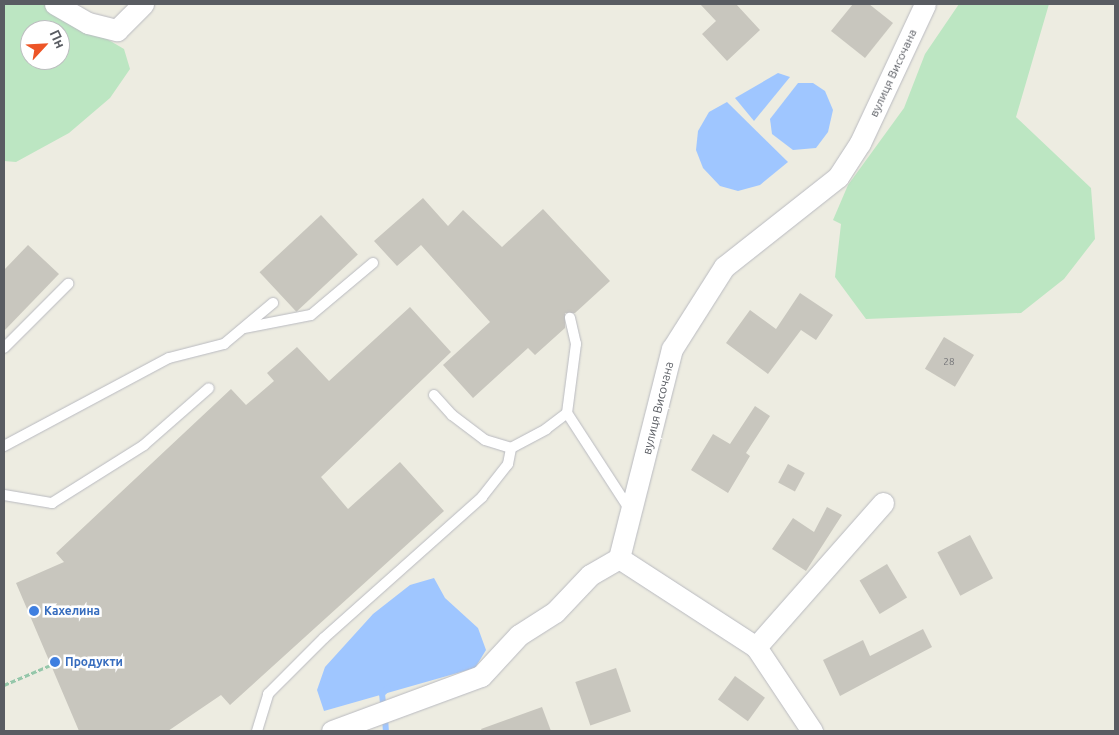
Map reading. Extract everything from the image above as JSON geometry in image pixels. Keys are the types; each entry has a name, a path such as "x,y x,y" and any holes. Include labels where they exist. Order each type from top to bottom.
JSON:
{"street":[{"path":"54,4 88,23 117,30 143,4"},
{"name":"вулиця Височана","path":"619,558 672,349 724,267 838,177 860,142 926,4"},
{"path":"756,646 882,503"},
{"path":"332,731 481,676 518,635 555,612 590,576 619,558 756,646 812,731"}],"lane":[{"path":"242,329 311,315 373,263"},
{"path":"4,348 68,284"},
{"path":"4,446 169,358 224,344 273,303"},
{"path":"570,318 576,344 567,413 631,511"},
{"path":"4,495 52,503 144,445 209,388"},
{"path":"434,395 452,415 485,440 511,448 546,429 567,413"},
{"path":"257,731 268,694 324,638 482,497 508,464 511,448"}],"path":[{"path":"4,684 50,665"}],"green space":[{"path":"4,4 47,4 124,49 130,69 110,98 69,133 16,162 4,161"},
{"path":"959,4 1049,4 1016,117 1091,188 1095,239 1064,279 1021,313 866,319 835,277 841,224 833,220 848,185 904,108 925,54"}],"water":[{"path":"778,73 790,77 754,121 735,98"},
{"path":"798,83 813,83 825,91 833,110 828,132 816,148 793,150 772,134 770,119"},
{"path":"727,102 788,162 760,185 738,191 720,186 703,168 696,150 698,131 709,112"},
{"path":"434,578 445,598 478,628 486,650 475,668 324,711 317,690 325,667 373,614 410,585"}],"building":[{"path":"700,4 736,4 760,30 727,61 702,34 716,21"},
{"path":"853,4 869,4 893,23 865,58 831,31"},
{"path":"423,198 448,226 463,210 502,247 543,209 610,281 575,313 565,313 565,328 535,355 528,348 473,398 443,365 490,322 421,245 397,266 374,241"},
{"path":"321,215 358,254 296,312 260,272"},
{"path":"28,245 59,274 4,331 4,270"},
{"path":"800,293 833,315 816,340 801,330 768,374 726,343 750,310 776,329"},
{"path":"410,307 451,352 321,477 348,509 400,462 444,511 230,705 221,695 168,731 79,731 16,583 64,562 56,553 231,389 246,405 274,381 267,373 297,347 329,381"},
{"path":"944,337 974,355 955,387 925,369"},
{"path":"755,406 770,416 746,453 750,456 728,493 691,470 713,434 730,444"},
{"path":"788,464 805,473 795,491 778,483"},
{"path":"827,507 842,515 806,571 772,549 793,518 814,532"},
{"path":"970,535 993,578 960,596 937,552"},
{"path":"887,564 907,597 880,614 860,580"},
{"path":"923,629 932,647 840,696 823,660 863,640 870,656"},
{"path":"616,668 631,711 590,725 575,682"},
{"path":"735,676 765,698 748,721 718,699"},
{"path":"542,707 551,731 482,731 481,729"}],"waterway":[{"path":"383,703 382,694 388,688"},
{"path":"385,718 386,731"}],"place":[{"name":"Кахелина","path":"34,611"},
{"name":"Продукти","path":"55,662"}]}
